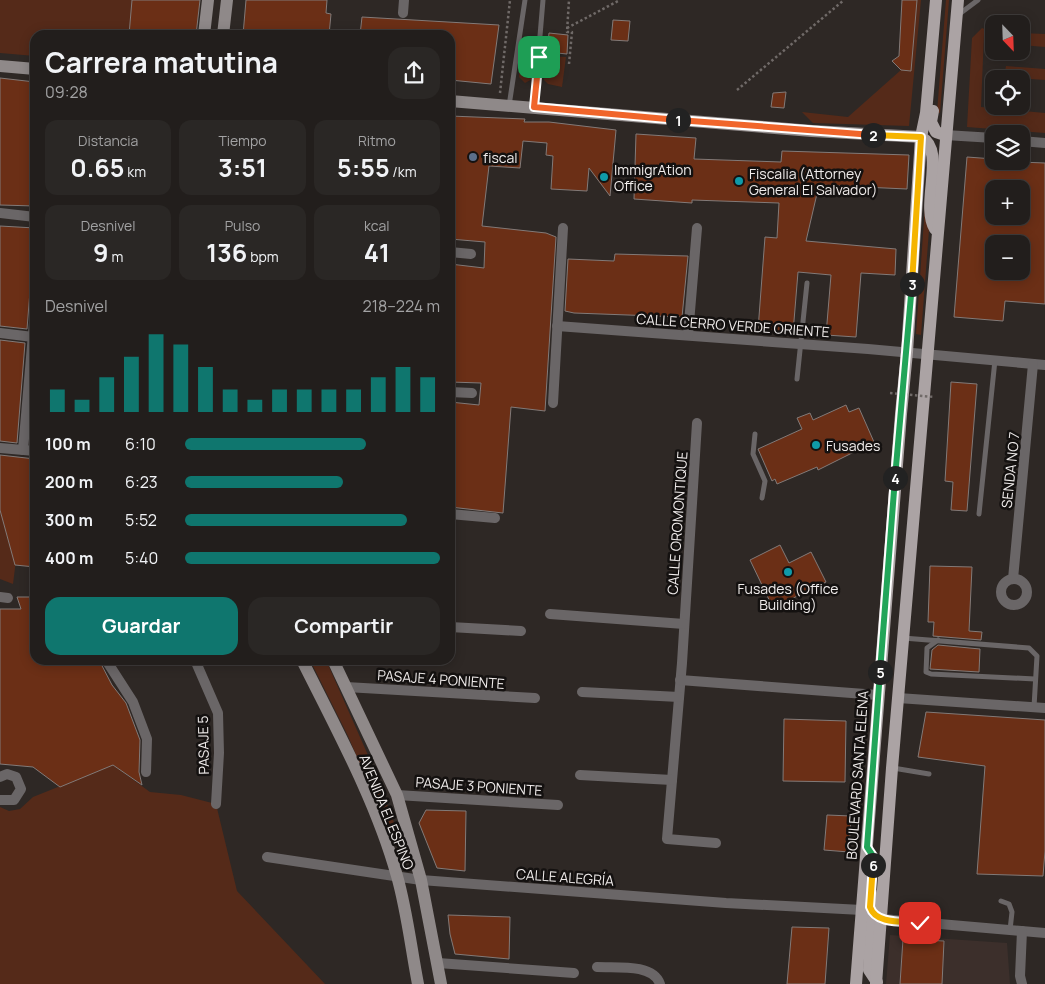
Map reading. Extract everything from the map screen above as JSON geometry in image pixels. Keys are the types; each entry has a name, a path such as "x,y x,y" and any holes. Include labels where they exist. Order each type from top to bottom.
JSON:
{"main road":[{"path":"205,30 208,0"},
{"path":"224,30 227,0"},
{"name":"BOULEVARD SANTA ELENA","path":"856,984 878,695 908,352 921,137 936,0"},
{"path":"876,983 892,768 928,354 944,134 958,0"},
{"path":"932,47 937,73 931,122 936,132 944,134"},
{"path":"0,66 30,69"},
{"path":"455,101 812,131 921,137 927,140 933,154 929,210 932,225 937,233"},
{"name":"AVENIDA EL ESPINO","path":"304,665 352,761 381,829 398,876 418,984"},
{"name":"AVENIDA EL ESPINO","path":"335,665 397,795 421,880 441,984"},
{"path":"867,847 873,856 870,907 876,918 882,919"},
{"path":"862,910 866,912 870,920 869,970 876,983"}],"street":[{"path":"403,13 404,0"},
{"path":"944,134 985,137"},
{"path":"1030,141 1045,142"},
{"path":"0,214 30,217"},
{"path":"553,403 563,228"},
{"path":"688,335 697,228"},
{"path":"455,252 471,254"},
{"name":"CALLE CERRO VERDE ORIENTE","path":"557,326 908,352 1045,365"},
{"path":"0,333 30,337"},
{"name":"SENDA NO 7","path":"1013,579 1034,364"},
{"path":"23,450 30,388"},
{"path":"455,392 472,393"},
{"name":"CALLE OROMONTIQUE","path":"697,423 679,697 667,839 716,843"},
{"path":"0,448 30,451"},
{"path":"455,514 495,518"},
{"path":"550,614 684,624"},
{"path":"455,627 521,631"},
{"path":"109,665 132,702 147,739 146,772"},
{"name":"PASAJE 5","path":"196,665 218,713 219,753 216,804"},
{"path":"680,680 878,695"},
{"name":"PASAJE 4 PONIENTE","path":"346,687 535,698"},
{"path":"582,692 679,697"},
{"path":"898,698 1045,708"},
{"path":"0,776 7,774 16,777 21,790 14,800 0,800"},
{"path":"580,775 672,780"},
{"name":"PASAJE 3 PONIENTE","path":"397,795 558,805"},
{"name":"CALLE ALEGRÍA","path":"266,857 421,880 726,903 862,910"},
{"path":"882,919 1045,933"},
{"path":"1022,931 1020,976 1022,984"},
{"path":"438,963 574,973"},
{"path":"597,967 648,970 658,978 660,984"}],"lane":[{"path":"503,106 525,0"},
{"path":"534,107 543,0"},
{"path":"956,16 978,0"},
{"path":"797,379 807,283"},
{"path":"979,514 995,360"},
{"path":"755,434 753,454 765,481 762,498"},
{"path":"903,638 1029,648 1037,656 1034,707"},
{"path":"939,640 927,648 926,672 931,674 1035,679"},
{"path":"892,768 929,774"},
{"path":"1001,901 1009,904 1012,912 1010,930"}],"path":[{"path":"503,106 510,0"},
{"path":"569,0 567,32 572,32 569,64"},
{"path":"567,28 620,0"},
{"path":"737,90 844,0"},
{"path":"890,393 934,397"}],"shaded area":[{"path":"0,0 132,0 130,30 30,30 30,56 0,53"},
{"path":"917,0 921,0 909,126 813,123 802,112 848,117 901,70"},
{"path":"946,0 949,0 940,113 937,112"},
{"path":"982,28 985,29 981,107 985,107 985,115 1030,115 1030,112 1045,113 1045,133 1030,132 1030,125 985,125 985,128 967,127 972,38"},
{"path":"1030,33 1045,34 1045,47 1030,46"},
{"path":"522,42 536,43 534,78 525,83 519,77"},
{"path":"545,56 566,57 562,87 548,84 544,80"},
{"path":"1006,66 1045,69 1045,80 1030,79 1030,70 1005,70"},
{"path":"928,163 929,230 921,335 916,334"},
{"path":"0,510 16,560 13,584 0,579"},
{"path":"312,665 328,665 371,762 406,854 401,854 393,833 386,825 348,736"},
{"path":"113,765 150,792 181,795 216,804 237,891 325,984 0,984 0,807 9,811 20,809 33,797"},
{"path":"890,935 1007,943 1010,984 886,984"}],"building":[{"path":"132,0 200,0 197,30 129,30"},
{"path":"246,0 327,0 326,13 331,14 329,30 243,30"},
{"path":"902,0 917,0 911,71 901,70 892,61 899,56"},
{"path":"362,17 499,25 491,84 455,80 455,30 361,30"},
{"path":"613,20 630,21 628,41 611,40"},
{"path":"549,33 568,35 567,54 547,52"},
{"path":"0,78 30,81 30,206 0,205"},
{"path":"786,92 784,108 771,107 773,93"},
{"path":"455,116 525,119 524,122 549,122 616,130 610,196 589,168 587,191 551,189 553,156 546,155 547,143 523,141 520,168 489,166 482,226 546,233 556,237 545,411 511,407 503,513 455,508 455,403 479,405 481,383 455,382 455,265 484,268 485,242 455,239"},
{"path":"636,134 696,138 694,159 781,162 782,151 909,155 907,189 819,185 806,241 896,249 895,275 861,273 856,337 826,335 831,275 798,272 793,333 758,330 765,237 777,238 779,203 692,200 692,203 634,199"},
{"path":"967,157 985,158 985,170 1030,170 1030,162 1045,163 1045,304 1005,301 1003,321 954,317"},
{"path":"0,226 30,228 30,291 27,329 0,326"},
{"path":"615,254 688,256 682,317 574,313 565,311 568,259 614,261"},
{"path":"0,340 25,343 17,443 0,441"},
{"path":"951,382 977,384 967,511 951,510 953,482 945,481"},
{"name":"Fusades","path":"846,405 849,412 859,408 874,442 818,470 817,467 777,484 775,479 772,481 758,449 802,429 797,418 810,413 813,420"},
{"path":"0,455 30,458 30,566 15,565 0,510"},
{"name":"Fusades (Office Building)","path":"780,545 789,563 811,552 826,582 773,608 750,560"},
{"path":"930,566 972,567 969,631 982,632 981,640 933,636 934,622 928,622"},
{"path":"17,597 30,597 30,665 102,665 112,685 126,703 140,740 139,772 142,785 113,765 60,787 33,767 0,764 0,609 21,609"},
{"path":"938,645 980,649 979,672 930,669 932,650"},
{"path":"926,712 1045,720 1045,851 1043,876 977,874 985,766 918,757"},
{"path":"784,719 846,721 845,782 783,781"},
{"path":"426,810 466,811 465,871 437,868 419,823"},
{"path":"827,815 851,816 849,852 824,850"},
{"path":"448,915 510,917 509,959 455,954"},
{"path":"792,927 829,928 825,984 787,984"},
{"path":"903,939 944,941 942,984 900,984"}],"place":[{"name":"fiscal","path":"473,157"},
{"name":"ImmigrAtion Office","path":"604,177"},
{"name":"Fiscalia (Attorney General El Salvador)","path":"739,181"},
{"name":"Fusades","path":"816,445"},
{"name":"Fusades (Office Building)","path":"788,572"}],"route":[{"path":"539,57 534,107 812,131 921,137 908,352 900,414 867,847 873,856 870,907 876,918 920,923"}]}
